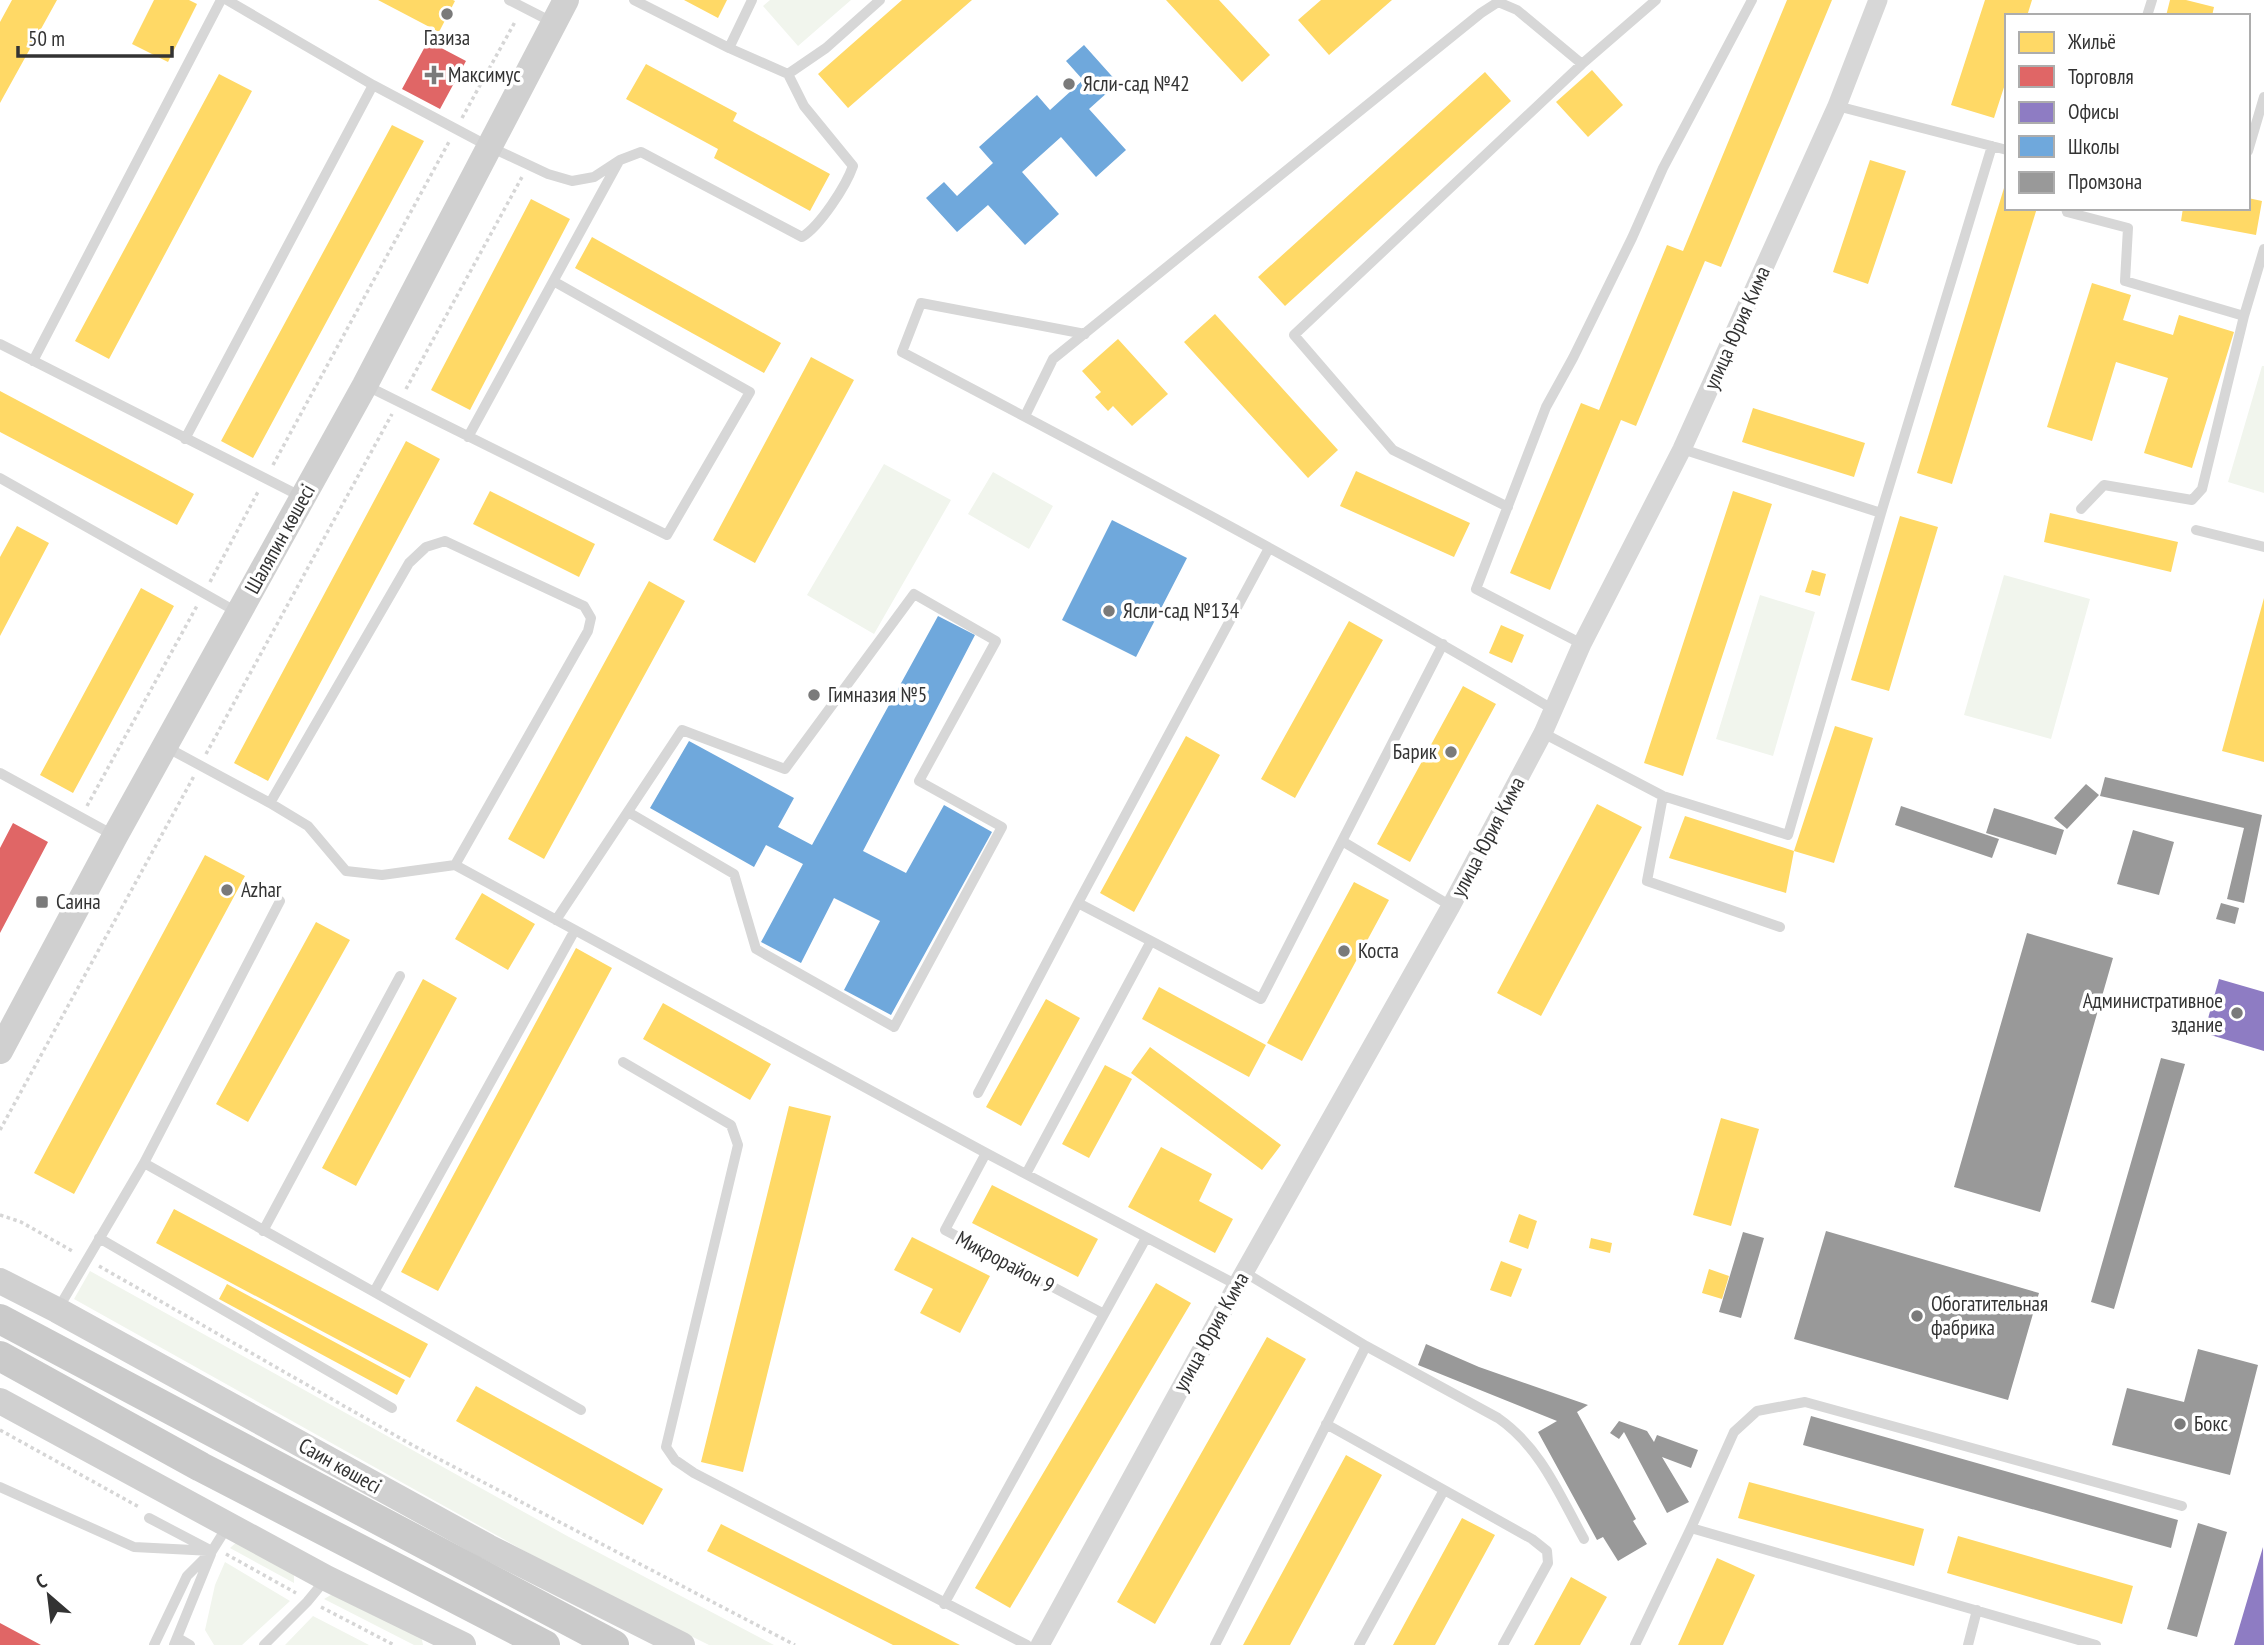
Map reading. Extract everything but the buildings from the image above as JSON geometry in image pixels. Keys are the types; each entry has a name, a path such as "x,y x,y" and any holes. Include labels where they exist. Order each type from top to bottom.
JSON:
{"main road":[{"name":"Шаляпин көшесі","path":"0,1051 365,385 560,11"},
{"path":"0,1264 57,1310"},
{"name":"Саин көшесі","path":"0,1281 488,1547 682,1645"},
{"name":"Саин көшесі","path":"0,1318 614,1645"},
{"path":"0,1356 201,1467 545,1645"},
{"path":"0,1401 326,1578 453,1643"}],"street":[{"name":"улица Юрия Кима","path":"1040,1645 1241,1279 1451,906 1543,733 1582,644 1682,449 1837,106 1878,0"}],"lane":[{"path":"33,361 221,0"},
{"path":"227,0 373,85 528,166 572,181 594,177 620,160 641,152 802,237 813,228 848,180 853,166 804,106 788,74 729,48 634,0"},
{"path":"509,0 523,7 560,11"},
{"path":"729,48 752,0"},
{"path":"788,74 827,48 880,0"},
{"path":"1508,507 1393,450 1294,335 1582,64 1656,0"},
{"path":"1582,644 1476,589 1546,407 1591,322 1663,168 1752,0"},
{"path":"1025,416 1053,359 1498,2 1517,10 1582,64"},
{"path":"185,439 373,85"},
{"path":"2250,144 2264,97"},
{"path":"1837,106 2005,149"},
{"path":"1543,733 1663,796 1788,835 1881,513 1993,146"},
{"path":"468,437 620,160"},
{"path":"2066,210 2128,228 2125,281 2244,316"},
{"path":"2081,509 2104,485 2192,500 2202,489 2244,316 2264,250"},
{"path":"365,385 667,535 750,392 555,282"},
{"path":"1085,334 921,303 902,352 1269,548 1443,644 1554,710"},
{"path":"0,344 303,497"},
{"path":"1682,449 1881,513"},
{"path":"2,484 239,613"},
{"path":"2196,530 2264,547"},
{"path":"270,803 409,563 426,547 445,541 584,606 591,618 588,631 455,865"},
{"path":"978,1093 1269,548"},
{"path":"556,920 682,730 785,769 914,594 996,641 919,781 1002,827 894,1027 756,949 734,874 628,812"},
{"path":"1078,903 1261,999 1443,644"},
{"path":"165,747 308,826 346,871 382,875 455,865 985,1153 1146,1238 1241,1279 1498,1418 1535,1451 1584,1539"},
{"path":"0,773 116,836"},
{"path":"1663,796 1647,881 1780,927"},
{"path":"1342,841 1451,906"},
{"path":"57,1310 144,1163 279,901"},
{"path":"374,1292 575,930"},
{"path":"1026,1174 1151,941"},
{"path":"264,1231 400,976"},
{"path":"623,1062 731,1125 738,1145 666,1447 675,1460 694,1473 1027,1645"},
{"name":"Микрорайон 9","path":"985,1153 945,1230 1104,1314"},
{"path":"144,1163 581,1410"},
{"path":"99,1238 392,1408"},
{"path":"944,1604 1146,1238"},
{"path":"1215,1645 1366,1346"},
{"path":"1635,1645 1734,1432 1757,1411 1805,1402 2182,1506"},
{"path":"1326,1424 1532,1539 1547,1551 1548,1563 1503,1645"},
{"path":"0,1487 134,1547 212,1551"},
{"path":"1359,1645 1444,1490"},
{"path":"149,1518 212,1551"},
{"path":"190,1645 176,1642 212,1551 228,1524"},
{"path":"1691,1528 2096,1645"},
{"path":"154,1645 187,1576 212,1551"},
{"path":"264,1645 307,1602 326,1578"},
{"path":"1968,1645 1977,1610"}],"path":[{"path":"94,794 523,7"},
{"path":"0,1130 528,166"},
{"path":"0,1215 21,1222 414,1446 795,1645"}],"shaded area":[{"path":"770,0 851,0 798,46 763,6"},
{"path":"2264,366 2264,493 2228,482"},
{"path":"884,464 951,500 874,634 807,595"},
{"path":"993,472 1053,506 1029,549 968,514"},
{"path":"2004,575 2090,599 2051,739 1964,715"},
{"path":"1760,595 1815,612 1773,756 1716,739"},
{"path":"90,1271 569,1537 774,1645 709,1645 564,1573 74,1299"},
{"path":"239,1540 294,1569 294,1583 230,1548"},
{"path":"225,1562 290,1601 242,1645 214,1645 205,1630 215,1585"},
{"path":"336,1592 421,1635 423,1645 414,1645 324,1599"},
{"path":"313,1616 369,1645 285,1645"}],"place":[{"name":"Газиза","path":"447,14"},
{"name":"Максимус","path":"434,75"},
{"name":"Ясли-сад №42","path":"1069,84"},
{"name":"Ясли-сад №134","path":"1109,611"},
{"name":"Гимназия №5","path":"814,695"},
{"name":"Барик","path":"1451,752"},
{"name":"Azhar","path":"227,890"},
{"name":"Саина","path":"42,902"},
{"name":"Коста","path":"1344,951"},
{"name":"Административное здание","path":"2237,1013"},
{"name":"Обогатительная фабрика","path":"1917,1316"},
{"name":"Бокс","path":"2180,1424"}]}
